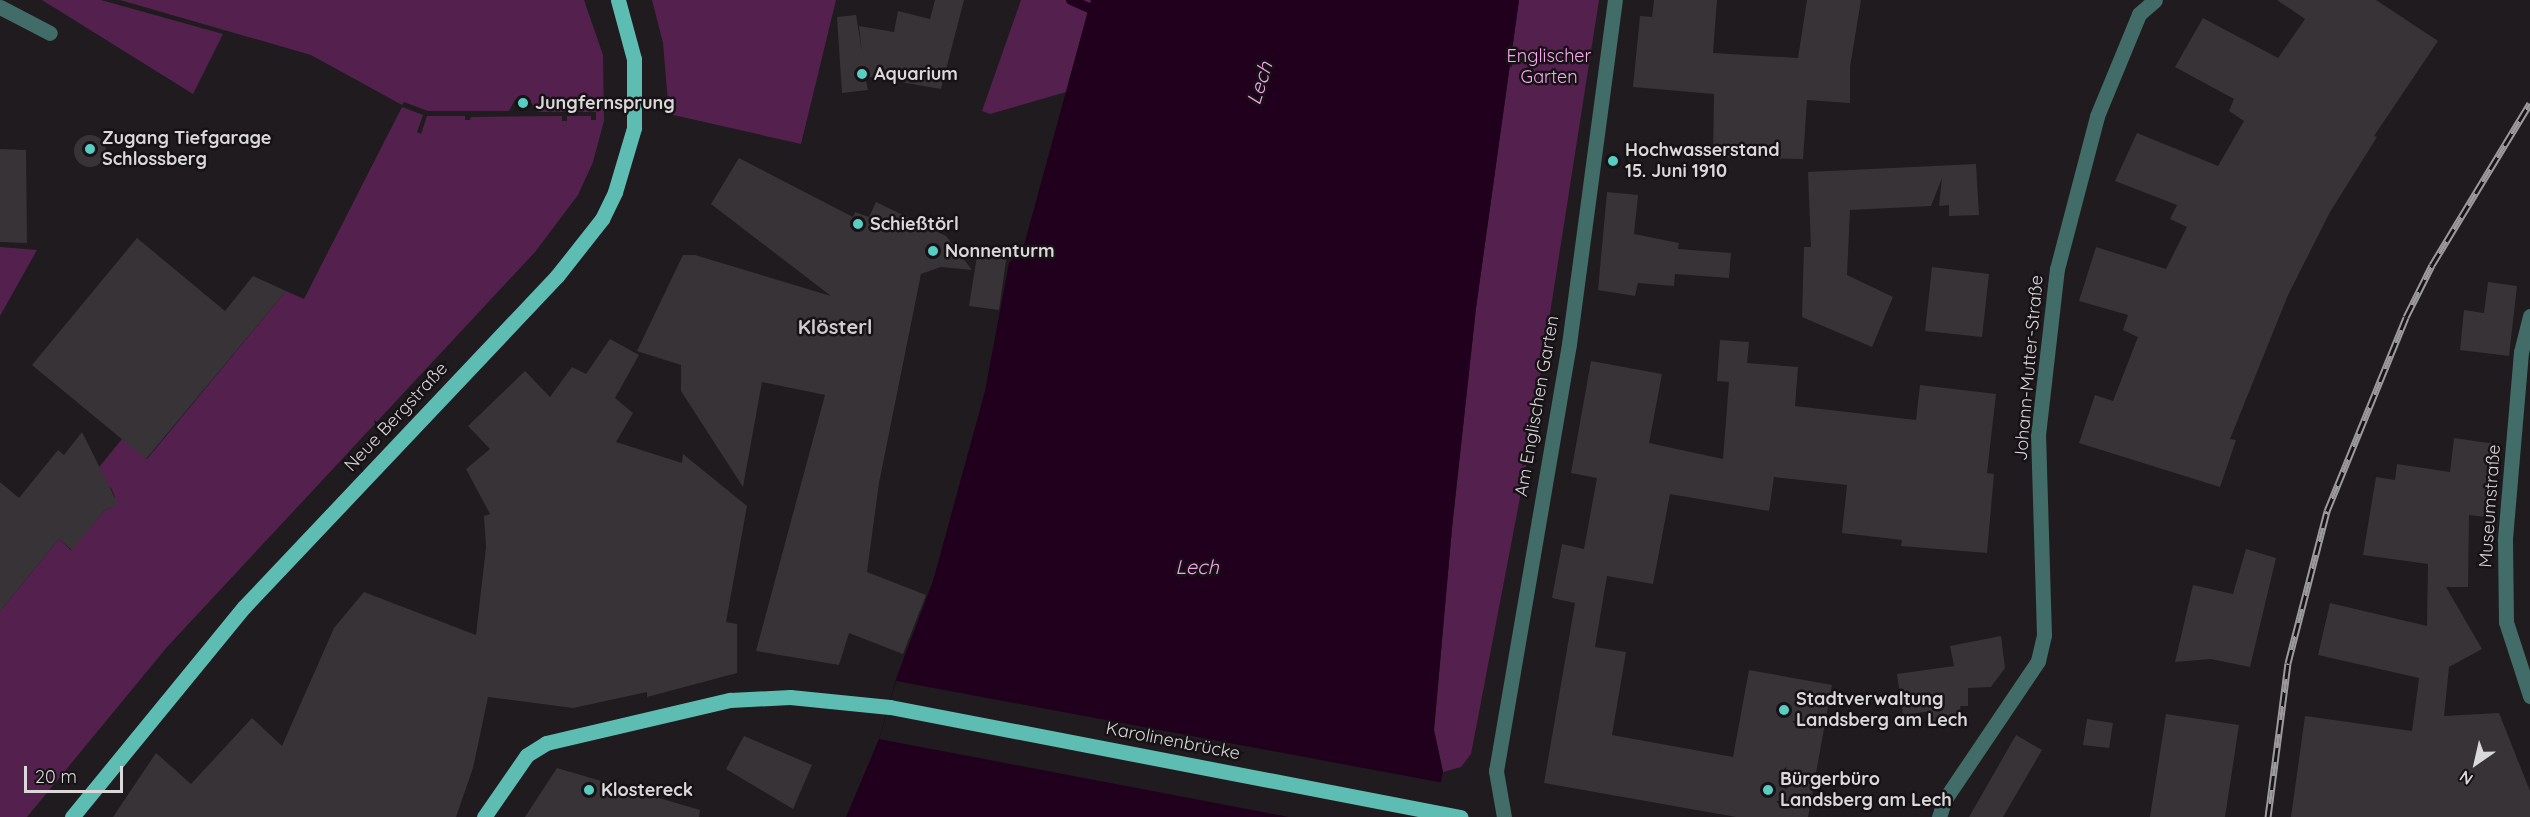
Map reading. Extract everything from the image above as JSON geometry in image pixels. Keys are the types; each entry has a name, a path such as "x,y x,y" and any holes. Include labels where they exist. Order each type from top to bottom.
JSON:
{"main road":[{"name":"Neue Bergstraße","path":"72,817 244,607 557,276 602,219 627,159 634,128 634,59 618,0"},
{"name":"Karolinenbrücke","path":"484,817 527,755 559,739 743,699 790,697 890,707 1454,816"}],"street":[{"name":"Am Englischen Garten","path":"1503,817 1496,771 1569,344 1615,0"},
{"name":"Johann-Mutter-Straße","path":"1939,817 1945,799 2038,661 2044,635 2038,435 2057,269 2097,116 2139,7 2155,0"},
{"path":"0,7 50,33"},
{"name":"Museumstraße","path":"2530,316 2522,352 2505,540 2506,622 2530,696"}],"green space":[{"path":"42,0 101,0 223,34 193,94"},
{"path":"120,0 584,0 603,55 604,121 593,162 578,195 535,252 167,647 27,817 0,817 0,611 59,539 71,550 104,511 112,507 115,497 111,488 91,477 122,439 147,459 286,291 304,299 402,107 423,115 417,132 421,134 427,116 465,116 465,120 470,120 471,117 562,116 562,121 567,121 567,116 591,116 591,120 596,120 596,112 538,112 527,97 515,100 509,111 428,111 404,102 402,105 311,55"},
{"path":"652,0 836,0 801,144 669,114 663,43"},
{"path":"1021,0 1091,0 1066,92 990,114 982,111"},
{"name":"Englischer Garten","path":"1519,0 1599,0 1527,461 1471,754 1461,767 1443,772 1434,730 1452,528 1476,308"},
{"path":"0,247 37,250 0,316"}],"water":[{"name":"Lech","path":"1091,0 1519,0 1476,308 1452,528 1434,730 1443,772 1434,817 846,817 879,739 897,676 933,581 985,391 1009,263 1024,245"}],"pier":[{"path":"896,681 1444,783 1437,817 1289,817 879,739"}],"building":[{"path":"935,0 964,0 941,89 865,76 868,90 842,93 837,17 856,15 862,52 859,26 894,32 898,11 930,19"},
{"path":"1654,0 1717,0 1713,53 1798,58 1807,0 1861,0 1850,67 1850,103 1807,100 1803,159 1713,157 1714,94 1633,87 1640,16 1652,17"},
{"path":"2277,0 2376,0 2438,41 2374,136 2377,137 2330,212 2288,295 2230,439 2236,440 2220,487 2079,443 2095,395 2113,401 2138,337 2123,330 2128,315 2079,301 2096,247 2166,269 2187,227 2170,219 2177,205 2115,181 2137,133 2218,166 2244,121 2229,111 2234,99 2175,67 2203,18 2278,58 2305,19"},
{"name":"Zugang Tiefgarage Schlossberg","path":"90,135 101,140 106,151 101,162 90,167 79,162 74,151 79,140"},
{"path":"0,149 26,150 27,243 0,242"},
{"path":"739,158 853,217 855,212 869,217 876,202 946,236 972,270 941,267 921,274 879,483 867,572 926,595 903,654 849,633 839,665 756,651 825,395 762,382 743,487 681,391 681,365 637,351 683,255 695,255 831,296 711,204"},
{"path":"1976,164 1979,215 1949,216 1949,205 1939,206 1942,178 1931,206 1850,210 1847,275 1893,297 1872,347 1802,317 1804,247 1811,247 1808,172"},
{"path":"1607,192 1638,195 1634,234 1679,243 1678,249 1731,253 1729,278 1675,274 1674,286 1638,283 1635,296 1598,290"},
{"path":"137,238 225,311 253,276 286,291 146,459 32,365"},
{"path":"978,250 1007,253 999,310 969,306"},
{"path":"1932,267 1989,274 1982,337 1925,331"},
{"path":"2488,282 2517,286 2509,356 2460,350 2464,310 2484,313"},
{"path":"610,339 639,355 615,398 633,413 616,442 682,463 683,454 747,506 726,622 737,624 737,673 647,697 647,692 573,708 488,697 473,768 456,817 113,817 156,753 191,784 252,718 282,746 334,628 364,592 476,635 486,547 484,516 490,514 466,469 490,449 468,426 525,371 550,397 572,367 586,374"},
{"path":"1720,340 1749,342 1747,363 1798,367 1795,406 1916,420 1920,385 1996,394 1987,473 1994,474 1987,553 1901,546 1902,540 1842,533 1847,485 1774,477 1769,511 1670,494 1653,584 1607,576 1595,647 1626,652 1612,735 1733,757 1749,670 1832,685 1808,817 1736,817 1544,783 1575,603 1552,598 1562,544 1584,549 1597,478 1571,473 1591,361 1662,374 1649,443 1723,459 1729,382 1717,381"},
{"path":"82,432 118,504 104,511 72,550 59,539 0,611 0,482 19,498 58,450 64,455"},
{"path":"2454,438 2496,444 2485,517 2469,515 2468,587 2446,587 2482,649 2449,667 2444,716 2499,713 2530,791 2530,817 2291,817 2305,716 2412,731 2419,678 2318,655 2330,603 2427,626 2428,564 2363,555 2376,477 2395,480 2397,464 2450,472"},
{"path":"2246,549 2276,558 2250,667 2211,659 2175,662 2193,585 2233,594"},
{"path":"2001,636 2005,668 1991,687 1968,688 1968,706 1960,706 1962,719 1933,724 1931,711 1903,715 1897,674 1954,666 1950,646"},
{"path":"2166,714 2239,725 2225,817 2150,817"},
{"path":"2087,719 2113,723 2109,748 2083,745"},
{"path":"2016,735 2042,750 2003,817 1969,817"},
{"path":"744,736 812,765 793,809 726,769"},
{"path":"557,768 700,810 699,817 525,817"}],"waterway":[{"path":"1071,0 1100,13"}],"railway":[{"path":"2268,817 2288,663 2327,511 2406,317 2432,265 2530,103"}],"place":[{"name":"Aquarium","path":"862,74"},
{"name":"Jungfernsprung","path":"523,103"},
{"name":"Zugang Tiefgarage Schlossberg","path":"90,149"},
{"name":"Hochwasserstand 15. Juni 1910","path":"1613,161"},
{"name":"Schießtörl","path":"858,224"},
{"name":"Nonnenturm","path":"933,251"},
{"name":"Stadtverwaltung Landsberg am Lech","path":"1784,710"},
{"name":"Klostereck","path":"589,790"},
{"name":"Bürgerbüro Landsberg am Lech","path":"1768,790"}],"district":[{"name":"Klösterl","path":"835,326"}]}
